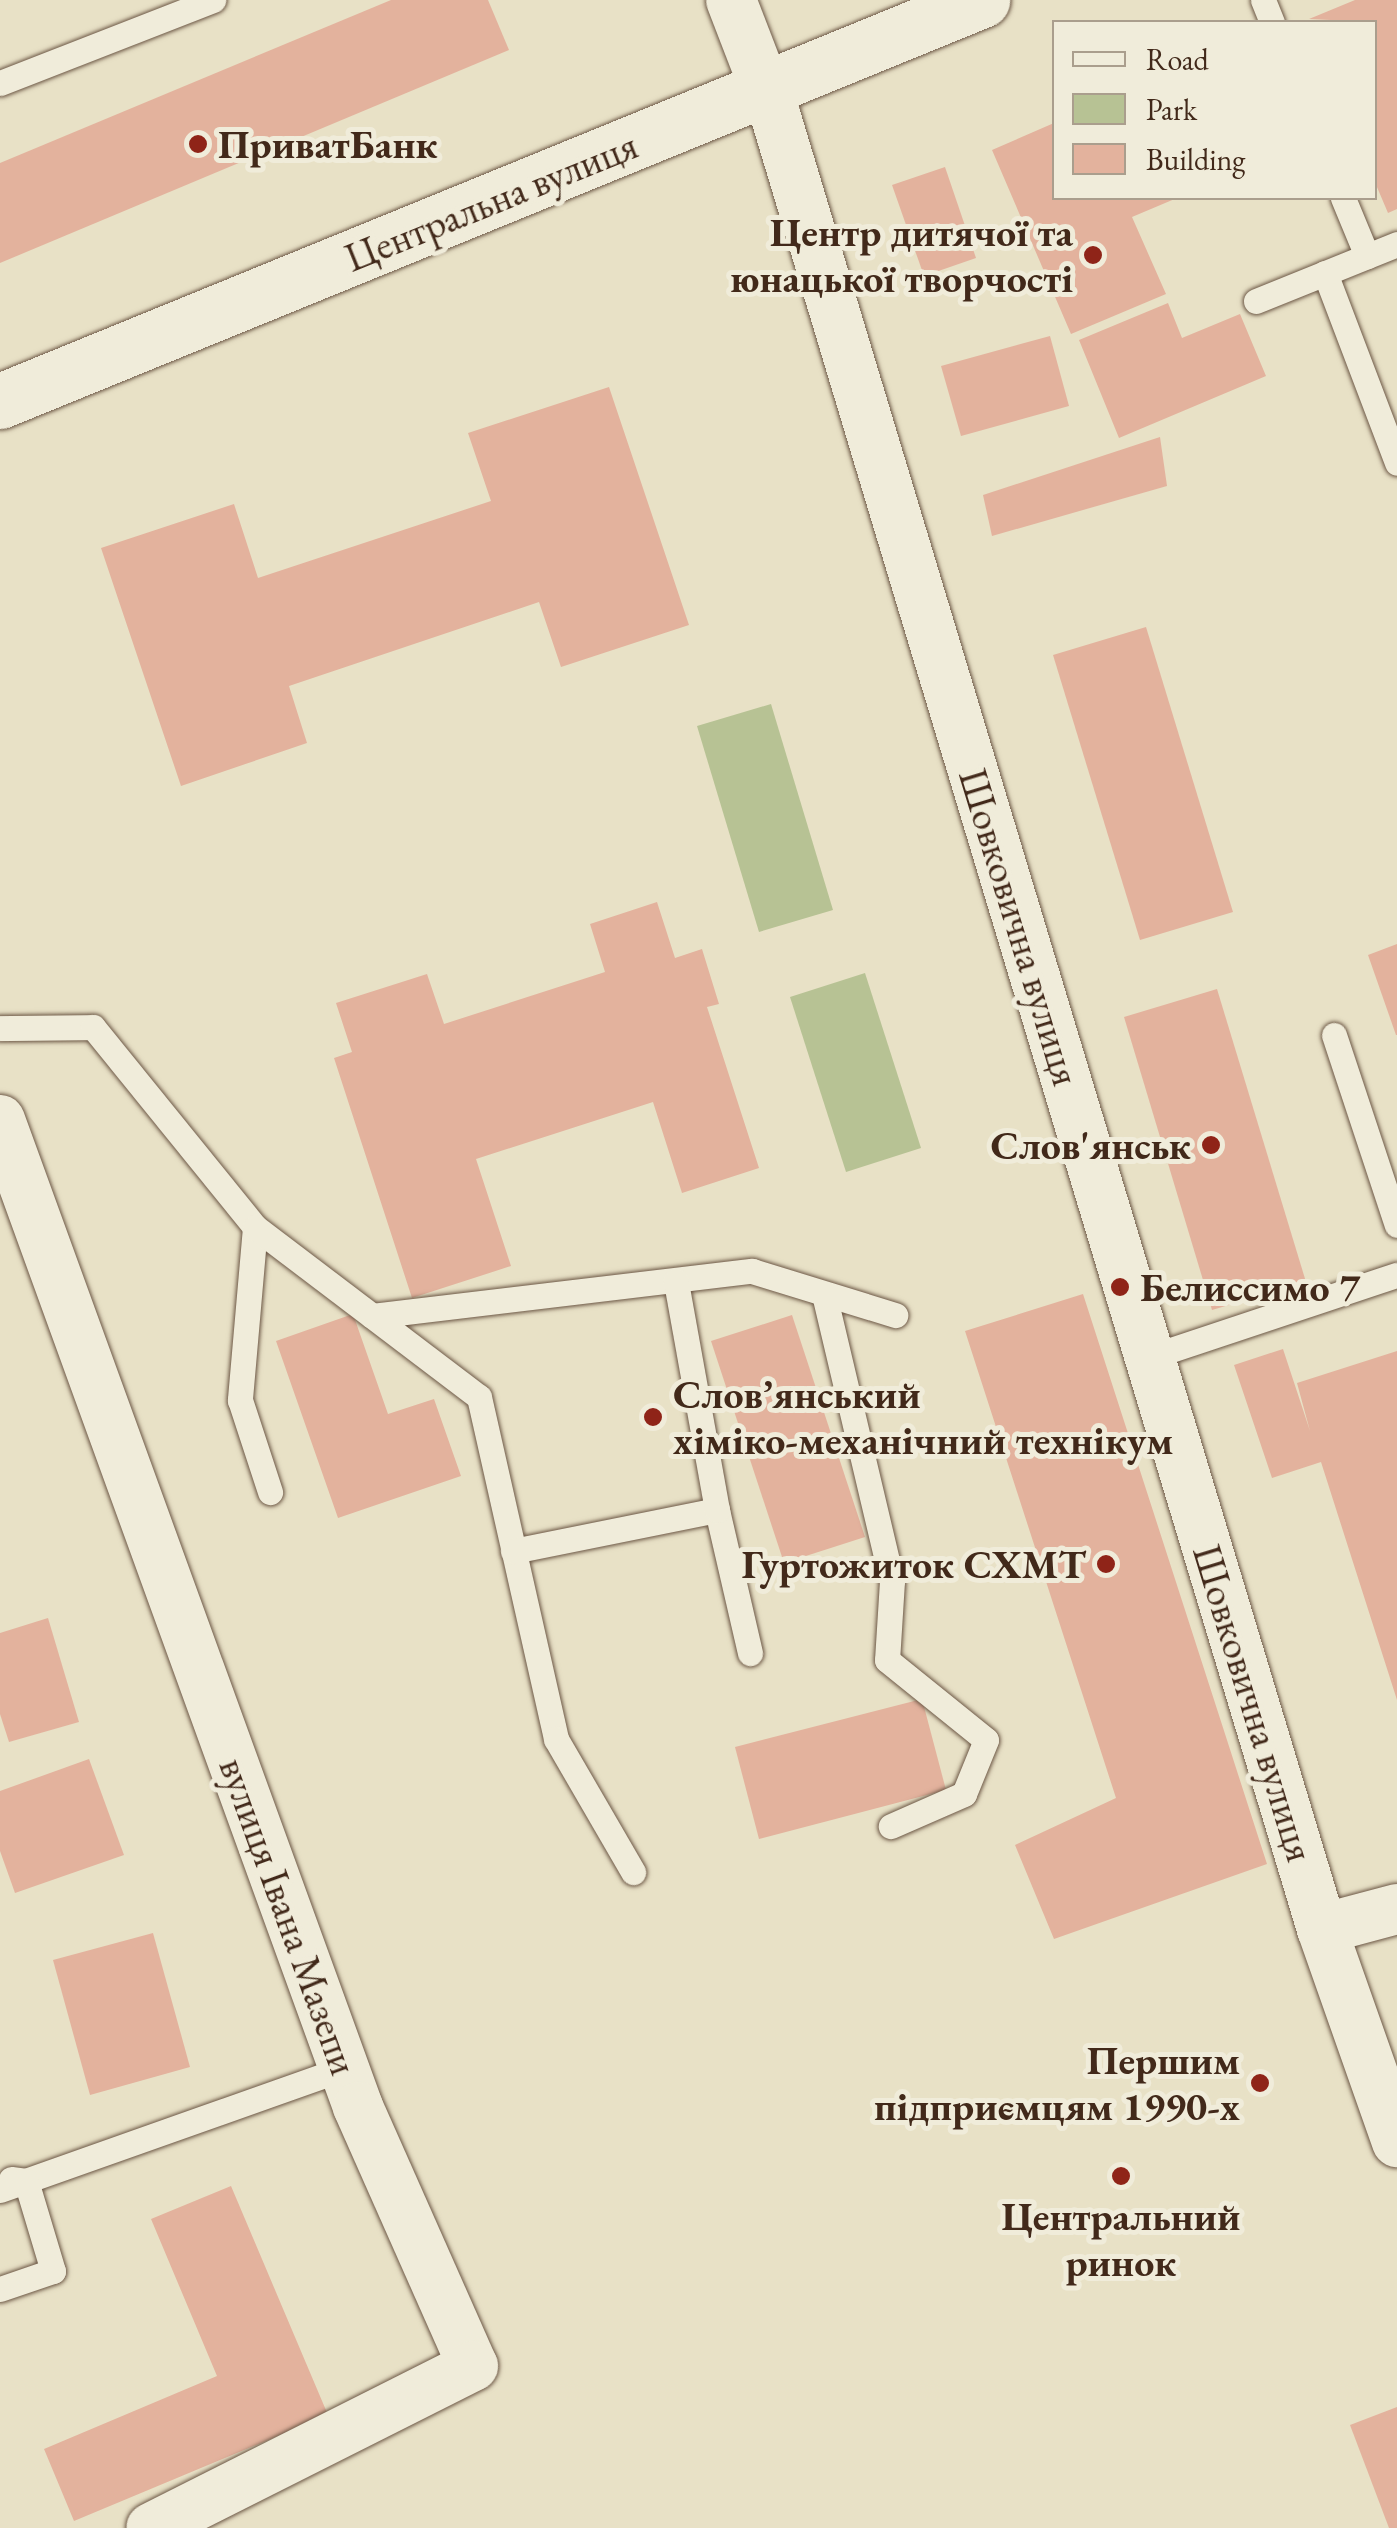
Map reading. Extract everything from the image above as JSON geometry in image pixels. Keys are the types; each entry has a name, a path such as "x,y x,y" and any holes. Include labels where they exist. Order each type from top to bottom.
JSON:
{"street":[{"name":"Шовковична вулиця","path":"731,0 766,88 1322,1929 1397,2142"},
{"name":"Центральна вулиця","path":"0,402 982,0"},
{"name":"вулиця Івана Мазепи","path":"0,1120 344,2068 472,2366 151,2528"},
{"path":"1322,1929 1397,1909"}],"lane":[{"path":"0,82 213,0"},
{"path":"1344,200 1367,256"},
{"path":"1256,301 1397,244"},
{"path":"1326,273 1397,462"},
{"path":"0,1028 93,1027 254,1228 479,1398 556,1739 633,1872"},
{"path":"1334,1035 1397,1226"},
{"path":"254,1228 240,1400 270,1492"},
{"path":"372,1316 752,1271 895,1315"},
{"path":"1150,1356 1397,1275"},
{"path":"676,1281 717,1510 750,1654"},
{"path":"824,1294 892,1581 887,1660 986,1740 964,1794 891,1826"},
{"path":"514,1550 717,1510"},
{"path":"0,2190 344,2068"},
{"path":"0,2178 26,2182"},
{"path":"0,2289 53,2271 26,2182"}],"green space":[{"path":"771,704 833,910 759,932 697,726"},
{"path":"865,973 921,1148 846,1172 790,997"}],"building":[{"path":"391,0 488,0 509,50 0,263 0,163"},
{"path":"1355,0 1397,0 1397,209 1388,213 1377,187 1377,20 1309,19"},
{"name":"Центр дитячої та юнацької творчості","path":"1052,124 1052,200 1172,200 1132,217 1166,294 1071,334 992,150"},
{"path":"945,167 976,258 924,276 892,185"},
{"path":"1168,303 1182,338 1240,314 1266,376 1119,438 1079,340"},
{"path":"1050,336 1069,406 961,436 941,366"},
{"path":"609,387 689,625 561,667 539,602 289,686 307,743 181,786 101,548 234,504 258,578 491,501 468,433"},
{"path":"1160,437 1167,486 992,536 983,495"},
{"path":"1146,627 1233,912 1140,940 1053,655"},
{"path":"657,902 675,958 702,949 719,1004 707,1007 759,1168 682,1193 653,1102 476,1159 511,1266 412,1298 334,1058 352,1052 336,1003 427,974 444,1024 605,972 590,924"},
{"path":"1397,944 1397,1035 1396,1035 1368,955"},
{"path":"1217,989 1306,1282 1212,1310 1124,1017"},
{"name":"Гуртожиток СХМТ","path":"1083,1294 1267,1864 1054,1939 1015,1845 1116,1798 965,1331"},
{"path":"353,1314 388,1414 434,1399 461,1476 338,1518 276,1341"},
{"path":"792,1315 865,1537 784,1563 711,1341"},
{"path":"1283,1349 1310,1431 1297,1383 1397,1351 1397,1700 1321,1462 1272,1478 1234,1365"},
{"path":"48,1618 79,1722 9,1742 0,1714 0,1633"},
{"path":"922,1699 946,1790 759,1839 735,1747"},
{"path":"89,1759 124,1855 15,1893 0,1851 0,1791"},
{"path":"153,1933 190,2067 90,2095 53,1960"},
{"path":"231,2186 328,2415 74,2521 44,2449 217,2376 151,2219"},
{"path":"1397,2407 1397,2528 1389,2528 1350,2425"}],"place":[{"name":"ПриватБанк","path":"198,144"},
{"name":"Центр дитячої та юнацької творчості","path":"1093,255"},
{"name":"Слов'янськ","path":"1211,1145"},
{"name":"Белиссимо 7","path":"1120,1287"},
{"name":"Слов’янський хіміко-механічний технікум","path":"653,1417"},
{"name":"Гуртожиток СХМТ","path":"1106,1564"},
{"name":"Першим підприємцям 1990-х","path":"1260,2083"},
{"name":"Центральний ринок","path":"1121,2176"}]}
